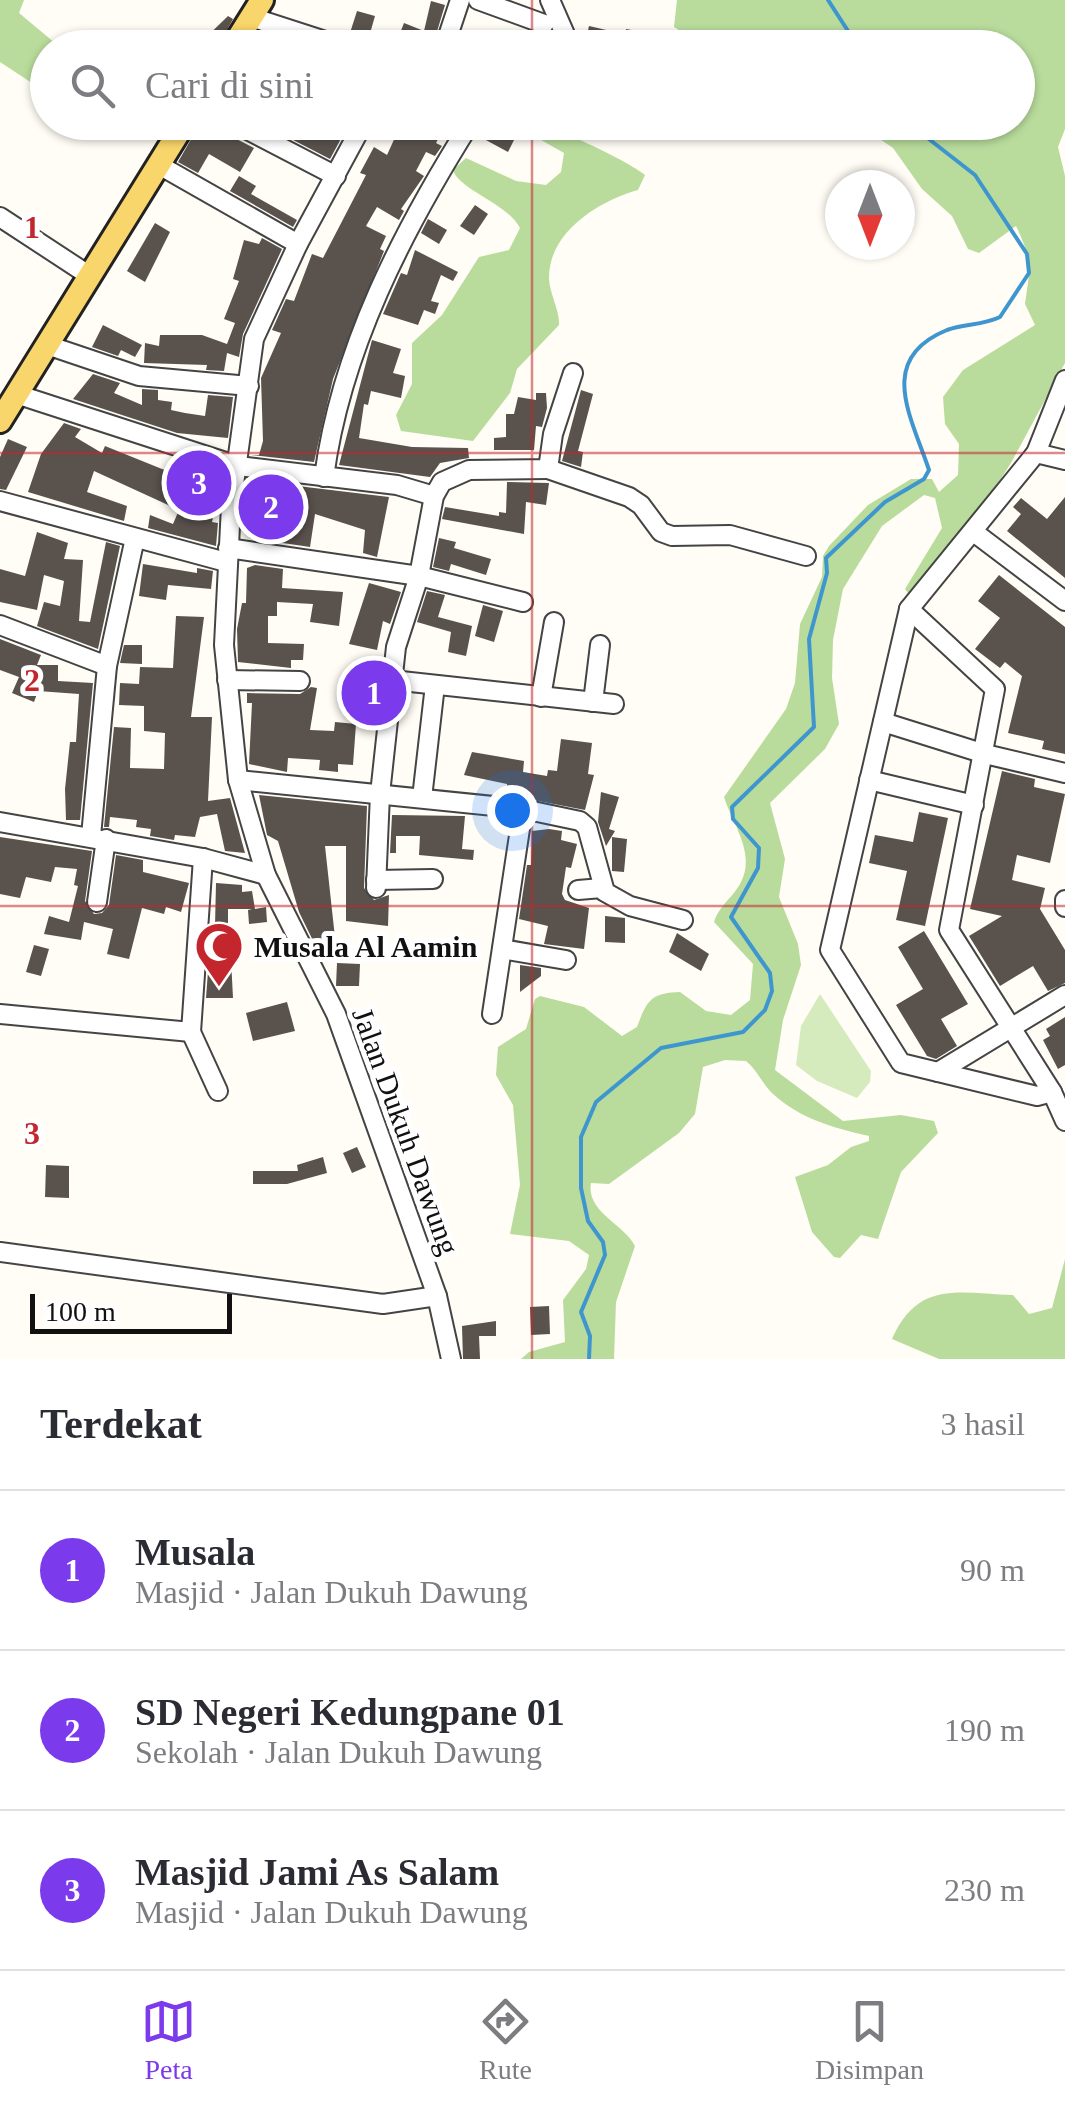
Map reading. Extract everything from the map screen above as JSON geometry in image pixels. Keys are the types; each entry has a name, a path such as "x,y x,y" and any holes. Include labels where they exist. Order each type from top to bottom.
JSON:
{"main road":[{"path":"0,421 174,140"}],"street":[{"path":"450,30 460,0"},
{"path":"478,0 544,24"},
{"path":"550,0 563,30"},
{"path":"257,9 305,30"},
{"path":"267,140 336,176"},
{"name":"Jalan Dukuh Dawung","path":"355,140 298,244 254,340 227,555 227,680 238,780 266,874 336,1014 437,1296 450,1359"},
{"path":"324,477 346,374 377,296 422,200 460,140"},
{"path":"159,166 298,244"},
{"path":"0,217 90,276"},
{"path":"47,345 140,376 249,386"},
{"path":"548,468 553,434 573,373"},
{"path":"1052,1092 1043,1096 901,1063 830,954 909,609 975,533 1036,452 1065,380"},
{"path":"16,394 238,466 396,485 434,496"},
{"path":"1036,452 1062,462"},
{"path":"433,880 376,884 380,794 396,647 419,576 434,496 442,482 468,470 548,468 629,497 641,505 661,532 672,536 730,535 806,556"},
{"path":"0,501 134,538 227,555 419,576 523,602"},
{"path":"975,533 1065,601"},
{"path":"96,902 102,704 134,538"},
{"path":"909,609 994,687 985,754 949,930 1052,1092 1065,1122"},
{"path":"541,697 554,622"},
{"path":"0,626 108,666"},
{"path":"593,702 600,645"},
{"path":"227,680 300,682"},
{"path":"392,680 614,704"},
{"path":"422,798 434,685"},
{"path":"883,722 985,754 1065,772"},
{"path":"238,780 523,809 586,824 602,888"},
{"path":"869,780 974,805"},
{"path":"492,1014 523,809"},
{"path":"0,822 203,858 266,874"},
{"path":"203,858 191,1032 218,1091"},
{"path":"578,890 602,888 630,906 683,920"},
{"path":"502,949 566,960"},
{"path":"938,1072 1065,995"},
{"path":"0,1014 191,1032"},
{"path":"0,1252 383,1304 437,1296"}],"green space":[{"path":"0,0 24,0 19,13 39,30 30,30 30,82 0,62"},
{"path":"677,0 1065,0 1065,129 1058,147 1065,176 1065,363 1011,463 959,543 919,588 908,593 905,589 942,528 935,498 924,495 882,526 843,589 833,640 832,678 839,724 825,749 770,803 785,859 779,897 798,944 801,965 783,1020 775,1070 843,1121 901,1115 934,1121 938,1133 901,1172 878,1239 861,1235 840,1258 834,1257 812,1232 795,1177 828,1165 851,1147 869,1141 869,1136 830,1126 794,1110 772,1093 746,1061 725,1060 703,1067 695,1114 679,1133 609,1184 591,1183 594,1202 635,1246 616,1302 614,1359 521,1359 529,1352 565,1342 563,1300 586,1269 589,1255 569,1241 510,1234 520,1185 513,1105 496,1075 498,1047 526,1029 535,999 540,996 584,1007 622,1036 637,1027 647,1004 662,994 680,992 706,1011 731,1015 750,1000 753,964 714,922 741,882 746,860 724,797 786,709 795,683 800,624 822,577 823,556 868,505 911,479 932,479 939,492 958,475 959,444 945,424 943,397 963,370 1035,325 1025,304 1029,265 1016,226 979,253 968,249 952,216 922,189 915,179 915,170 909,170 893,148 881,140 1035,140 1035,30 674,27"},
{"path":"541,140 579,140 645,175 638,190 607,202 566,233 551,262 549,279 559,325 517,369 510,393 473,441 401,431 396,415 412,384 412,343 442,315 479,257 509,250 520,228 505,211 464,184 453,170 466,158 516,181 546,185 561,172 564,153"},
{"path":"820,994 871,1071 870,1082 857,1098 817,1081 796,1065 801,1026"},
{"path":"1065,1259 1065,1359 939,1359 892,1339 914,1307 942,1294 1013,1295 1029,1314 1052,1308"}],"building":[{"path":"431,1 445,5 437,30 424,30"},
{"path":"357,11 375,16 371,30 351,30"},
{"path":"228,16 233,19 227,30 214,30"},
{"path":"404,23 422,30 401,30"},
{"path":"191,140 239,140 254,148 240,172 209,154 198,173 178,162"},
{"path":"293,140 340,140 330,159"},
{"path":"394,140 438,140 436,143 442,146 435,156 426,152 416,171 424,176 401,209 404,211 399,220 377,207 366,226 386,236 380,249 384,251 333,379 314,462 251,455 259,455 263,441 261,378 281,333 272,330 286,299 294,301 312,254 323,258 366,175 360,173 374,147 387,155"},
{"path":"486,140 514,140 508,152"},
{"path":"239,176 256,186 251,194 297,220 293,227 230,191"},
{"path":"475,205 488,214 474,235 460,226"},
{"path":"428,219 447,230 439,244 421,233"},
{"path":"155,223 170,232 145,282 127,271"},
{"path":"262,238 282,249 243,334 239,357 227,353 224,371 206,370 207,365 144,363 145,343 159,346 160,335 202,335 227,344 235,323 224,319 239,281 233,279 244,240 259,244"},
{"path":"415,250 458,272 453,281 441,275 431,301 439,303 435,314 424,310 418,325 383,314 401,273 407,275"},
{"path":"103,325 142,345 135,357 121,350 118,356 92,347"},
{"path":"372,340 401,349 393,373 405,376 401,398 371,391 368,405 364,404 359,438 412,447 468,448 469,458 440,463 430,477 339,465"},
{"path":"93,374 120,383 114,393 142,405 142,389 158,390 158,400 172,402 171,410 185,413 205,416 208,395 233,397 228,438 177,433 73,399"},
{"path":"581,390 593,394 578,451 583,452 581,467 562,461"},
{"path":"536,393 546,393 547,408 542,427 536,426 534,450 494,450 494,438 506,437 506,414 514,414 518,397 536,400"},
{"path":"64,423 81,429 75,437 102,453 105,446 178,473 181,462 223,474 212,522 218,523 216,546 148,528 150,515 173,524 179,510 94,471 87,492 127,506 124,521 28,492 41,454"},
{"path":"8,439 27,447 6,490 0,489 0,457"},
{"path":"247,480 389,497 377,557 363,553 365,530 315,514 310,547 249,538 250,531 242,530"},
{"path":"507,482 549,483 546,505 526,502 524,534 442,519 445,507 499,516 499,512 506,513"},
{"path":"1065,497 1065,578 1007,531 1021,514 1013,507 1021,498 1047,519"},
{"path":"37,532 68,543 64,559 83,560 79,621 90,622 106,542 120,546 98,649 37,626 44,602 60,606 64,581 44,575 37,610 0,602 0,569 25,576"},
{"path":"439,538 456,542 454,548 491,559 486,575 451,564 449,571 433,567"},
{"path":"143,564 197,573 197,568 213,571 211,589 168,585 166,600 139,596"},
{"path":"255,565 283,569 282,588 343,592 339,626 310,622 313,604 277,602 277,616 268,616 268,643 304,644 303,660 291,660 291,668 238,662 237,629 242,603 246,603 247,568"},
{"path":"999,575 1065,627 1065,754 1042,749 1044,741 1008,733 1022,676 1005,662 1000,668 975,649 1000,618 978,601"},
{"path":"369,583 401,592 390,624 383,621 377,650 349,644"},
{"path":"427,591 445,595 438,617 472,626 466,656 448,652 451,632 417,622"},
{"path":"483,605 503,611 494,642 475,636"},
{"path":"176,616 204,617 191,717 212,717 208,801 230,798 245,853 225,851 217,814 200,817 195,837 175,835 174,840 150,836 151,829 136,827 137,820 110,817 109,827 104,827 114,727 131,728 130,768 164,769 165,733 144,731 144,706 119,705 120,683 139,684 140,667 173,668"},
{"path":"0,639 41,655 37,665 58,665 58,681 93,683 80,820 66,820 65,789 70,742 76,742 79,694 38,691 34,702 12,693 19,677 0,670"},
{"path":"124,645 142,645 142,664 120,663"},
{"path":"317,688 310,730 334,731 335,722 356,724 353,765 338,764 338,772 319,770 320,760 288,758 287,772 249,764 252,703 247,703 247,693 300,694"},
{"path":"561,739 592,743 588,774 594,775 585,810 507,795 507,784 464,775 472,752 524,761 523,772 547,776 548,770 557,771"},
{"path":"1002,771 1035,779 1034,787 1065,794 1050,863 1017,855 1012,880 1045,888 1040,909 1065,950 1065,983 1048,991 1033,966 1000,986 969,936 1002,916 970,909"},
{"path":"601,792 619,797 609,829 615,831 606,846 598,822"},
{"path":"259,795 367,806 364,888 374,900 389,895 388,926 346,921 346,846 325,846 337,956 322,959 299,912 278,841 267,835"},
{"path":"919,812 948,818 925,926 896,920 907,871 869,863 875,835 913,842"},
{"path":"392,815 465,816 462,849 474,850 473,860 419,855 420,836 396,836 396,853 390,853"},
{"path":"532,831 562,831 561,840 577,844 571,868 566,867 562,894 565,900 589,908 584,949 544,944 548,926 519,919 527,865 531,865"},
{"path":"0,837 92,851 85,901 94,914 102,913 109,905 116,855 143,860 143,872 189,883 181,912 166,907 164,914 142,908 129,959 107,954 113,929 84,922 81,940 44,934 49,916 69,922 78,886 74,885 77,869 55,867 51,882 26,877 20,898 0,894"},
{"path":"612,837 627,839 624,872 612,871"},
{"path":"216,883 242,885 242,892 252,891 255,909 266,907 267,922 249,924 248,910 252,909 228,909 228,926 215,926"},
{"path":"605,916 625,918 625,943 605,942"},
{"path":"924,931 968,1004 941,1019 957,1046 936,1059 927,1056 896,1005 923,989 898,947"},
{"path":"677,933 709,954 701,971 669,952"},
{"path":"34,945 49,949 41,976 26,972"},
{"path":"209,958 231,959 233,998 206,998"},
{"path":"337,963 360,964 359,986 336,986"},
{"path":"520,965 541,968 541,976 520,992"},
{"path":"287,1002 295,1031 253,1041 246,1013"},
{"path":"1065,1017 1065,1065 1058,1069 1043,1040 1050,1036 1046,1029"},
{"path":"357,1147 366,1167 352,1173 343,1153"},
{"path":"323,1157 327,1173 287,1184 253,1184 253,1171 298,1171 297,1165"},
{"path":"46,1165 69,1166 69,1198 45,1197"},
{"path":"549,1306 550,1334 531,1335 530,1307"},
{"path":"496,1321 496,1336 479,1336 480,1359 463,1359 462,1326"}],"waterway":[{"path":"828,0 847,30"},
{"path":"589,1359 590,1336 581,1312 605,1255 603,1242 588,1221 581,1188 581,1137 596,1102 661,1048 743,1032 765,1010 772,991 770,973 731,917 758,868 759,848 733,819 732,807 814,727 809,639 827,573 826,558 885,502 924,479 929,470 905,391 905,373 912,357 925,342 947,330 1000,317 1029,273 1027,254 975,175 930,140"}],"place":[{"name":"Masjid Jami As Salam","path":"199,483"},
{"name":"SD Negeri Kedungpane 01","path":"271,507"},
{"name":"Musala","path":"374,693"},
{"name":"Musala Al Aamin","path":"219,988"}]}
